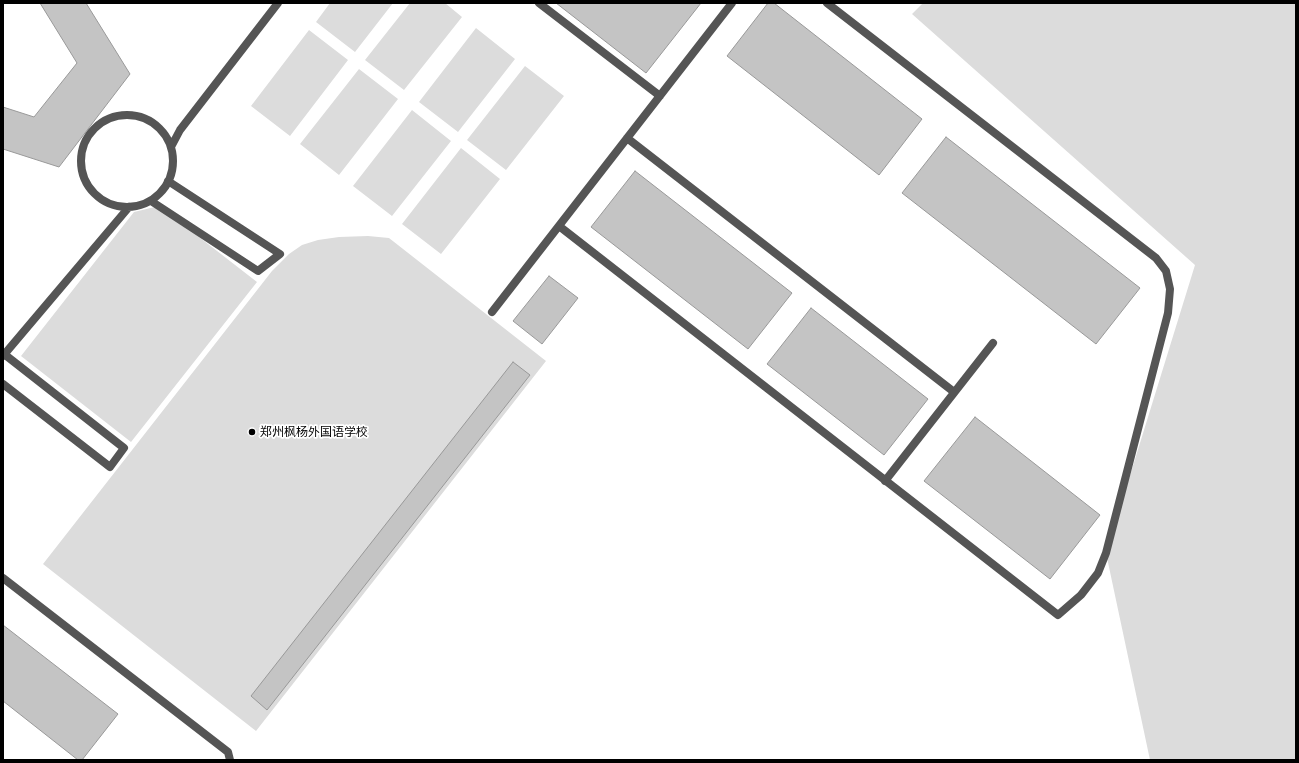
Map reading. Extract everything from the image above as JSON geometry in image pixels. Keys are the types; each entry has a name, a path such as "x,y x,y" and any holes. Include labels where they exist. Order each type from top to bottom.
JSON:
{"lane":[{"path":"171,147 180,130 278,3"},
{"path":"539,3 660,96"},
{"path":"492,312 732,3"},
{"path":"559,226 1058,615 1081,595 1098,573 1106,553 1168,313 1170,289 1166,271 1156,258 827,3"},
{"path":"122,115 134,115 146,119 157,126 166,136 171,147 172,172 168,181 159,194 151,201 141,205 129,207 110,204 100,199 92,192 85,181 81,169 80,156 90,133 98,124 110,118 122,115"},
{"path":"627,138 954,392"},
{"path":"151,201 258,271 280,254 168,181"},
{"path":"3,384 110,467 124,448 4,355 129,207"},
{"path":"885,480 993,343"},
{"path":"3,578 228,752 230,760"}],"shaded area":[{"path":"330,3 393,3 355,52 316,22"},
{"path":"410,3 445,3 462,17 404,90 365,60"},
{"path":"923,3 1296,3 1296,760 1150,760 1106,553 1195,265 912,14"},
{"path":"476,28 515,59 458,132 419,102"},
{"path":"309,30 348,60 290,136 251,106"},
{"path":"525,66 564,96 506,170 467,140"},
{"path":"359,69 398,99 339,175 300,144"},
{"path":"412,110 451,141 392,216 353,186"},
{"path":"461,148 500,179 441,254 402,224"},
{"path":"159,206 257,282 131,442 21,356 134,212"},
{"path":"368,236 389,238 546,361 256,731 43,564 272,271 289,254 302,245 318,240 339,237"}],"building":[{"path":"40,3 86,3 130,74 59,167 3,149 3,107 34,117 77,63"},
{"path":"556,3 701,3 646,73"},
{"path":"768,3 774,3 922,119 879,175 727,56"},
{"path":"946,137 1140,288 1096,344 902,193"},
{"path":"635,171 792,293 748,349 591,227"},
{"path":"549,276 578,298 542,344 513,321"},
{"path":"811,308 928,399 884,455 767,364"},
{"path":"513,362 530,375 267,710 251,696"},
{"path":"975,417 1100,515 1050,579 924,481"},
{"path":"3,625 118,714 82,760 78,760 3,701"}],"place":[{"name":"郑州枫杨外国语学校","path":"252,432"}]}
